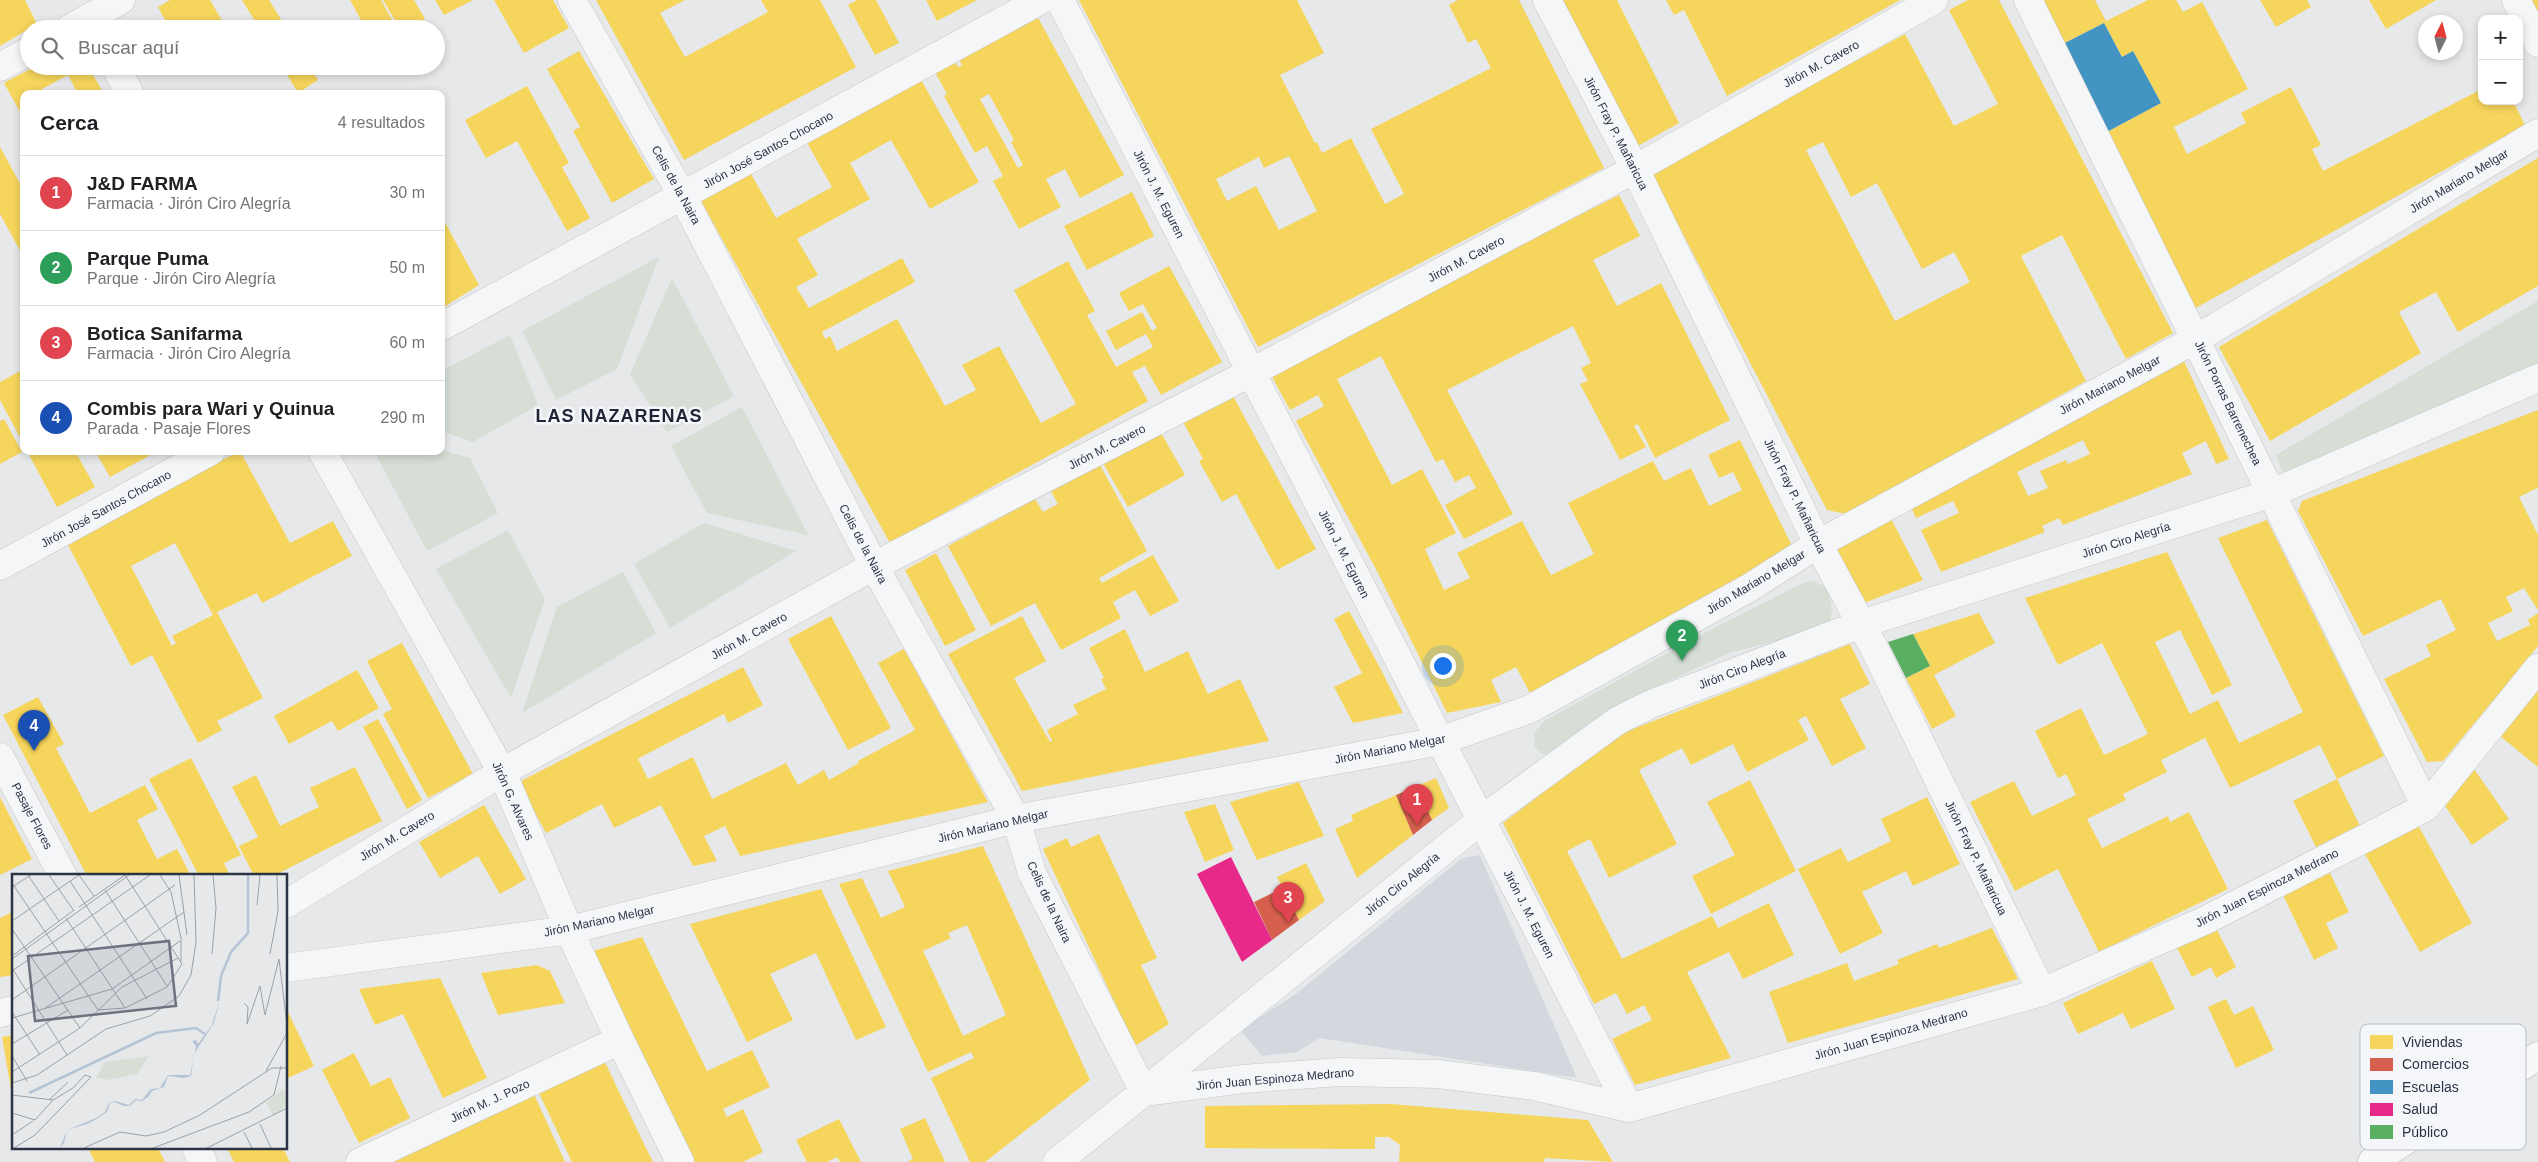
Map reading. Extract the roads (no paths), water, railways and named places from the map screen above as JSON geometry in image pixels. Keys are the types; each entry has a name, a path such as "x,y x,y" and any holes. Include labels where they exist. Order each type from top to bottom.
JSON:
{"highway":[{"path":"2526,1064 2538,1056"},
{"path":"2372,1162 2391,1150"}],"street":[{"path":"84,19 121,0"},
{"name":"Celis de la Naira","path":"572,0 684,197 874,566 1016,819 1032,873 1144,1092"},
{"name":"Jirón José Santos Chocano","path":"445,325 684,197 1042,0"},
{"name":"Jirón J. M. Eguren","path":"1060,0 1629,1108"},
{"name":"Jirón Fray P. Mañaricua","path":"1547,0 1635,169 1818,544 1861,624 2042,992"},
{"name":"Jirón M. Cavero","path":"288,903 502,772 874,566 1250,373 1635,169 1934,0"},
{"name":"Jirón Porras Barrenechea","path":"2028,0 2426,807"},
{"path":"2516,0 2538,43"},
{"path":"0,67 20,56"},
{"path":"120,75 128,90"},
{"name":"Jirón Mariano Melgar","path":"288,968 569,930 1016,819 1440,741 1530,709 1750,588 1818,544 2196,339 2538,133"},
{"name":"Jirón Ciro Alegría","path":"1057,1162 1481,820 1617,721 1652,704 1861,624 2272,493 2538,378"},
{"name":"Jirón José Santos Chocano","path":"0,566 204,455"},
{"name":"Jirón G. Alvares","path":"324,455 502,772 569,930 680,1162"},
{"name":"Jirón Juan Espinoza Medrano","path":"1144,1092 1243,1079 1340,1072 1438,1074 1534,1086 1629,1108 2042,992 2206,920 2426,807 2538,668"},
{"name":"Pasaje Flores","path":"0,757 62,874"},
{"name":"Jirón M. J. Pozo","path":"360,1162 620,1040"},
{"path":"197,1150 202,1162"}],"place":[{"name":"Parque Puma","path":"1682,661"},
{"name":"Combis para Wari y Quinua","path":"34,751"},
{"name":"J&D FARMA","path":"1417,825"},
{"name":"Botica Sanifarma","path":"1288,923"}],"district":[{"name":"LAS NAZARENAS","path":"619,416"}]}
